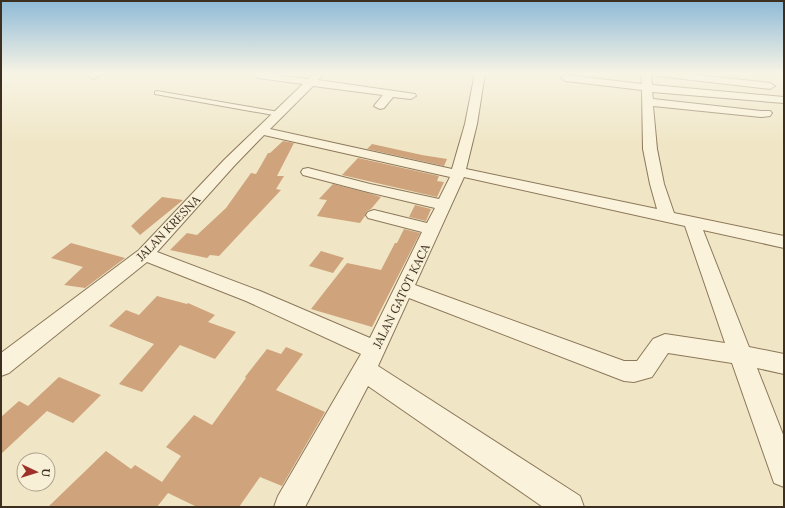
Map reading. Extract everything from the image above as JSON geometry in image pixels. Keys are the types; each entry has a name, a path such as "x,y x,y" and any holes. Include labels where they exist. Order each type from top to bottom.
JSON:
{"street":[{"name":"JALAN KRESNA","path":"1,366 145,254 229,163 296,97"},
{"path":"380,106 387,97"},
{"name":"JALAN GATOT KACA","path":"289,507 369,360 405,289 459,174 476,97"},
{"path":"648,97 650,149 657,184 667,218"},
{"path":"746,97 784,100"},
{"path":"649,102 761,114 766,113"},
{"path":"261,132 784,242"},
{"path":"308,172 368,188 444,205"},
{"path":"374,215 433,230"},
{"path":"692,223 784,473"},
{"path":"145,254 253,296 369,360 569,507"},
{"path":"405,289 624,371 634,372 644,370 661,345 665,343 741,355 784,364"}],"lane":[{"path":"178,97 279,114"}],"building":[{"path":"283,141 294,143 277,176 284,176 276,189 281,190 219,256 210,255 207,258 170,250 187,233 197,235 226,208 251,173 256,174 268,153 270,153"},
{"path":"372,144 447,159 444,166 367,149"},
{"path":"358,158 439,176 437,181 444,182 437,197 342,175"},
{"path":"333,184 381,197 371,209 367,211 360,223 317,216 327,200 319,199"},
{"path":"162,197 183,200 140,235 131,226"},
{"path":"415,205 431,209 426,221 409,217"},
{"path":"404,229 420,233 372,327 311,309 347,263 381,270"},
{"path":"71,243 125,258 85,288 64,285 83,267 51,258"},
{"path":"321,251 344,258 333,273 309,266"},
{"path":"157,296 188,303 215,315 208,322 236,332 215,359 180,345 142,392 119,384 154,344 109,326 126,310 139,315"},
{"path":"286,347 303,354 276,390 325,412 282,486 260,477 239,507 197,507 168,493 157,507 48,507 106,451 131,469 135,465 162,482 181,456 166,447 194,415 212,425 246,378 245,377 267,349 281,354"},
{"path":"59,377 101,395 73,423 47,411 1,454 1,417 19,401 28,406"}]}
